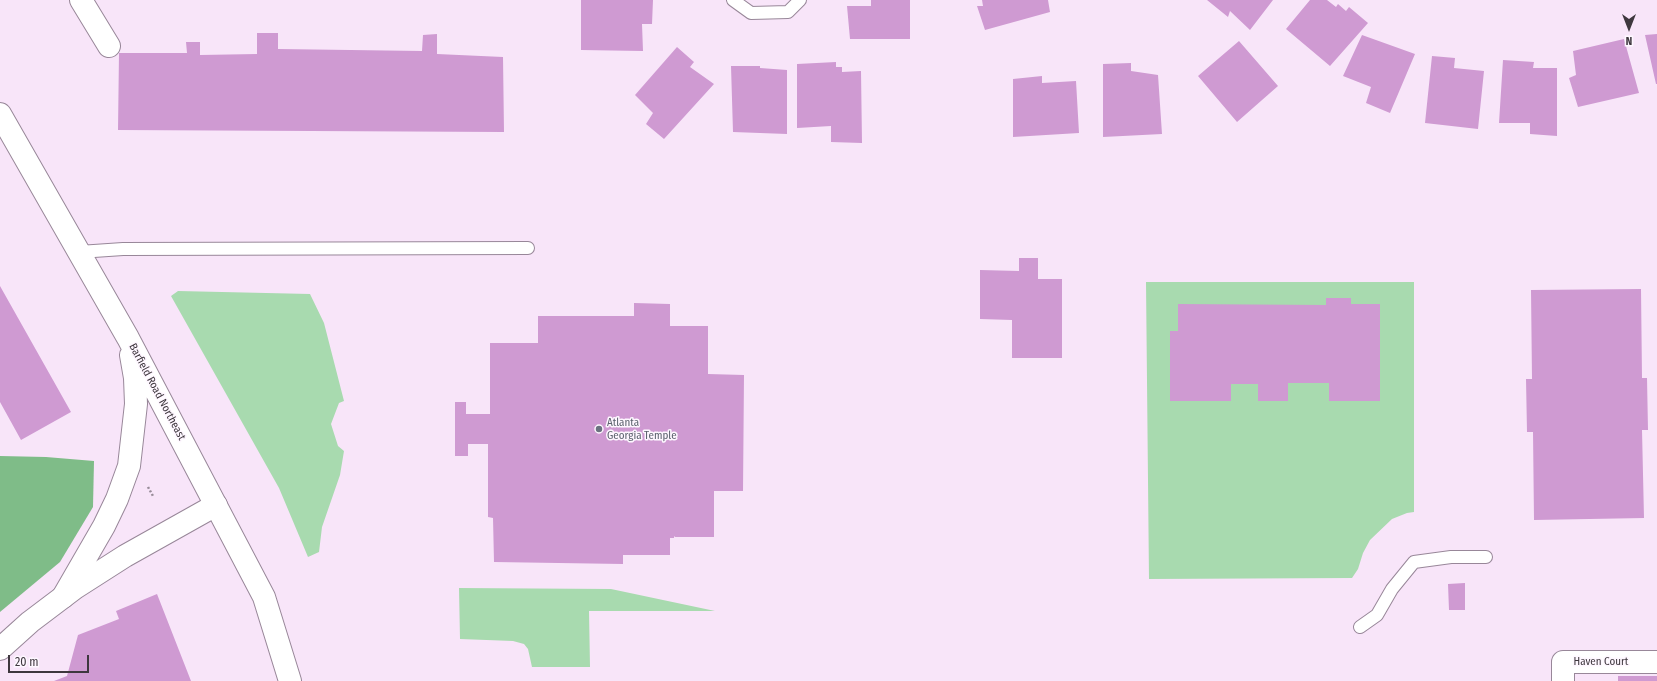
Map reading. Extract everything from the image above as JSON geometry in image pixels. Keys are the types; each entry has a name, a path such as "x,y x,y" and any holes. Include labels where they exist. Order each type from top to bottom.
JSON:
{"street":[{"path":"81,0 109,46"},
{"name":"Barfield Road Northeast","path":"0,114 128,338 264,597 290,681"},
{"path":"63,597 104,526 117,499 129,466 136,404 135,378 128,338"},
{"path":"0,649 30,622 63,597 125,556 216,505"},
{"name":"Haven Court","path":"1563,681 1563,662 1657,662"}],"lane":[{"path":"733,0 751,13 788,12 800,0"},
{"path":"79,252 123,249 528,248"},
{"path":"1360,627 1378,615 1392,589 1414,562 1451,557 1486,557"}],"green space":[{"path":"1146,282 1414,282 1414,512 1392,519 1370,540 1363,553 1358,569 1352,578 1149,579"},
{"path":"178,291 310,294 324,323 344,401 339,403 331,424 338,446 344,451 340,475 322,527 319,552 308,557 279,488 171,296"},
{"path":"0,456 46,457 94,461 93,507 60,562 0,612"},
{"path":"459,588 611,589 715,611 589,611 590,667 532,667 528,649 524,644 513,641 460,639"}],"building":[{"path":"581,0 653,0 652,24 642,24 643,51 581,50"},
{"path":"871,0 910,0 910,39 850,39 847,6 871,6"},
{"path":"982,0 1048,0 1050,12 985,30 977,6 983,6"},
{"path":"1207,0 1273,0 1250,30 1230,11 1228,17"},
{"path":"1310,0 1327,0 1336,7 1338,4 1346,11 1349,7 1368,23 1330,66 1286,29"},
{"path":"257,33 278,33 278,49 422,51 423,35 437,34 437,54 503,57 504,132 118,130 119,53 187,53 186,42 200,42 200,55 257,54"},
{"path":"1657,34 1657,84 1656,84 1645,35"},
{"path":"1362,35 1415,54 1390,113 1366,103 1371,87 1343,76"},
{"path":"1624,39 1639,93 1578,107 1569,78 1576,75 1573,51"},
{"path":"1239,41 1278,86 1237,122 1198,76"},
{"path":"677,47 694,62 690,67 714,84 664,139 646,124 653,113 635,95"},
{"path":"1432,56 1455,58 1454,68 1484,71 1478,129 1425,123"},
{"path":"1503,60 1534,62 1533,68 1557,68 1557,136 1530,134 1530,123 1499,123"},
{"path":"836,62 836,67 842,67 842,72 861,71 862,143 831,142 831,126 797,128 797,64"},
{"path":"1131,63 1131,71 1158,75 1162,134 1103,137 1103,64"},
{"path":"731,66 760,66 760,68 787,70 787,134 733,132"},
{"path":"1042,76 1042,83 1076,81 1079,133 1013,137 1013,79"},
{"path":"1019,258 1038,258 1038,279 1062,279 1062,358 1012,358 1012,320 980,319 980,270 1019,271"},
{"path":"0,286 71,412 21,440 0,402"},
{"path":"1641,289 1642,378 1647,378 1648,430 1642,430 1644,518 1534,520 1533,432 1527,432 1526,379 1532,379 1531,290"},
{"path":"1326,298 1351,298 1351,304 1380,304 1380,401 1329,401 1329,383 1288,383 1288,401 1258,401 1258,384 1231,384 1231,401 1170,401 1170,331 1178,331 1178,304 1326,305"},
{"name":"Atlanta Georgia Temple","path":"634,303 670,304 670,326 708,326 708,374 744,375 743,491 714,491 714,537 674,536 674,538 670,538 670,555 623,555 623,564 494,562 493,518 488,517 488,444 468,444 468,456 455,456 455,402 466,402 466,414 490,414 490,343 538,343 538,316 634,316"},
{"path":"1465,583 1465,610 1449,610 1448,584"},
{"path":"157,594 191,681 54,681 67,676 78,635 119,619 116,611"},
{"path":"1618,676 1657,676 1657,681 1618,681"}],"place":[{"name":"Atlanta Georgia Temple","path":"599,429"}]}
